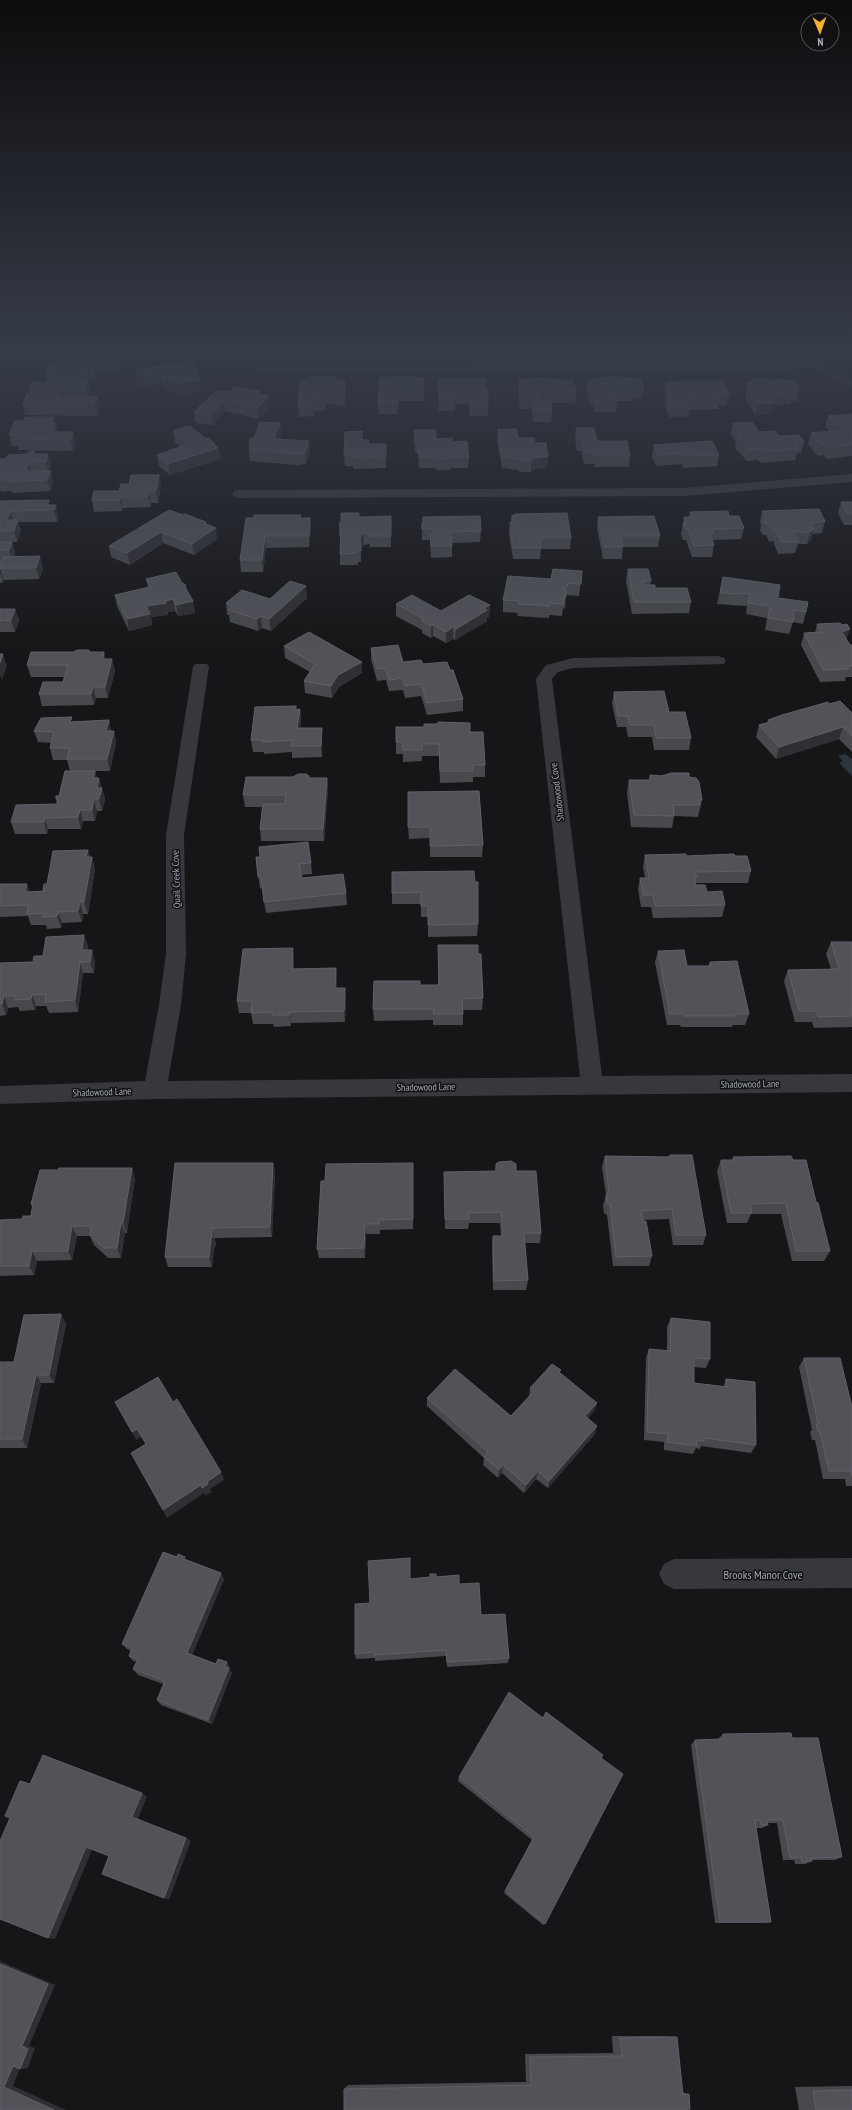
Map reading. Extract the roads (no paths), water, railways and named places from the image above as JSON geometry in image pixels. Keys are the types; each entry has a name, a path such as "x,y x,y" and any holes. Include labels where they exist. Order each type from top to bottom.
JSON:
{"street":[{"path":"239,494 685,492 852,478"},
{"name":"Shadowood Cove","path":"592,1085 544,678 546,672 552,667 573,663 718,661"},
{"name":"Quail Creek Cove","path":"155,1090 176,955 178,904 174,858 175,835 201,667"},
{"name":"Shadowood Lane","path":"0,1095 155,1090 852,1083"},
{"name":"Brooks Manor Cove","path":"674,1574 852,1573"}]}
